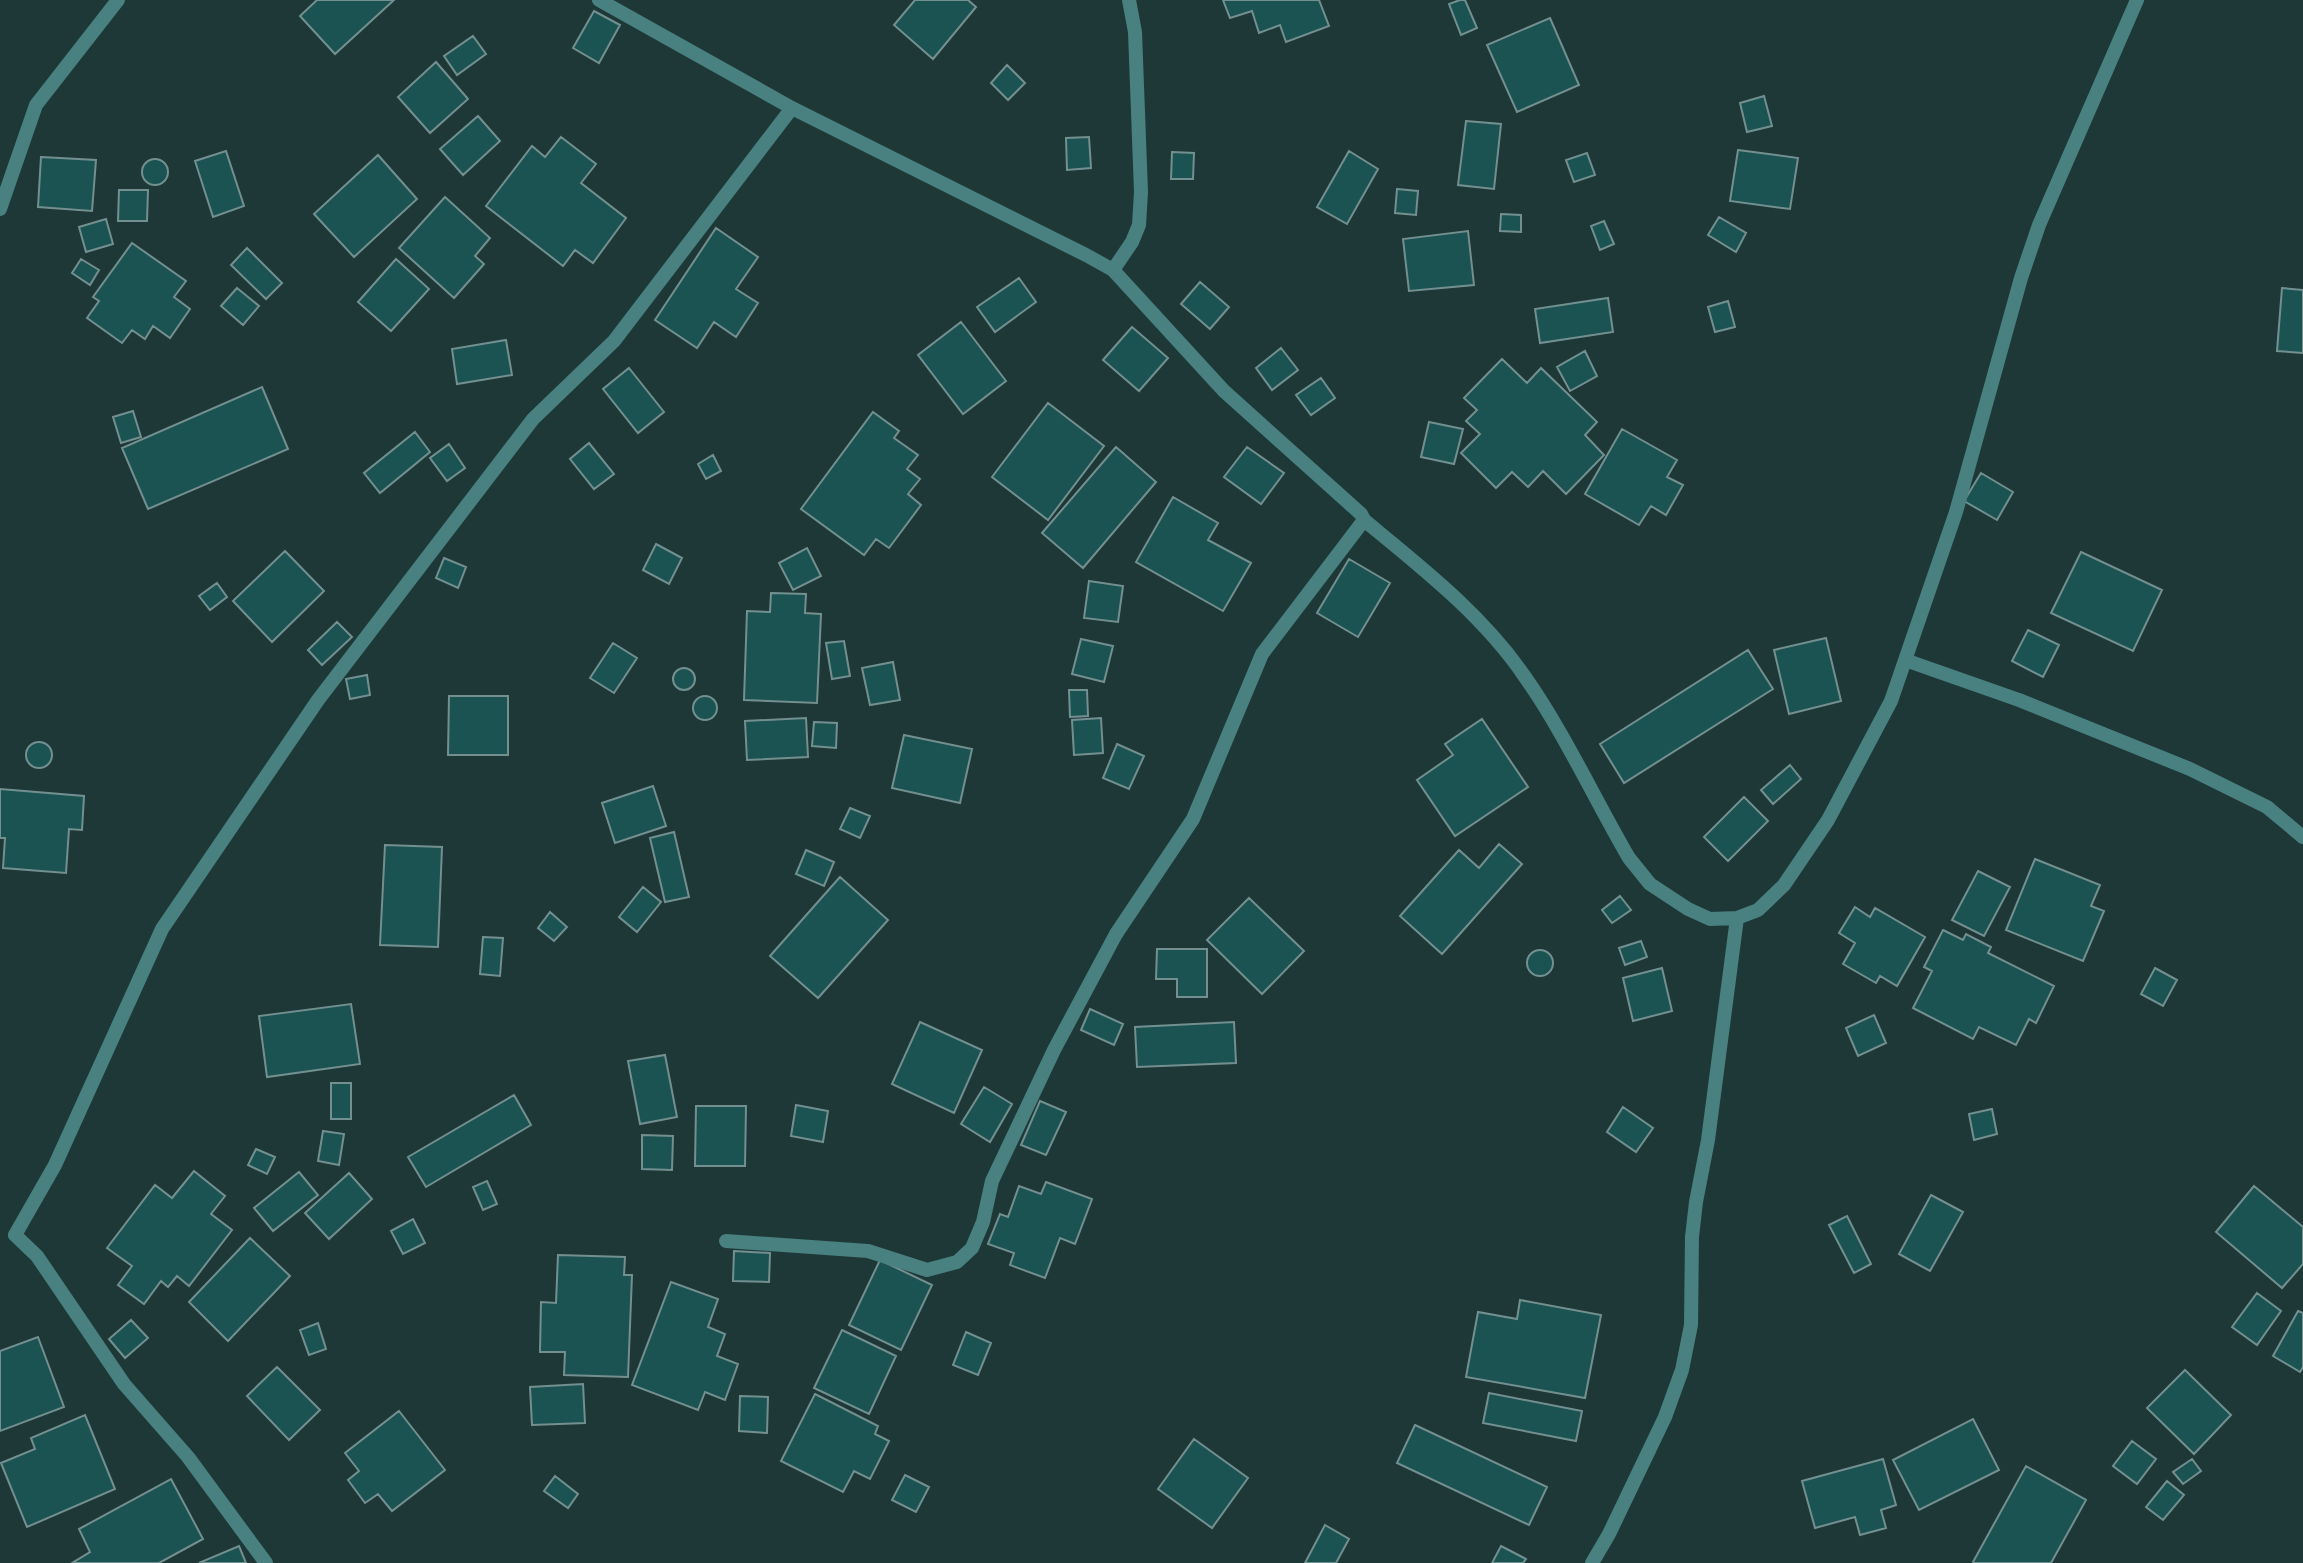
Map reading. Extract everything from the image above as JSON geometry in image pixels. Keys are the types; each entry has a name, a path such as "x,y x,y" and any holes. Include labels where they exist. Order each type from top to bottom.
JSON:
{"street":[{"path":"0,209 36,105 118,0"},
{"path":"599,0 792,108 1113,270 1224,391 1458,602 1494,638 1518,667 1629,858 1650,884 1688,909 1710,919 1737,918 1758,910 1784,885 1828,820 1891,701 1956,512 2021,278 2039,225 2137,0"},
{"path":"1113,270 1132,242 1139,225 1141,191 1135,32 1129,0"},
{"path":"266,1563 188,1457 124,1384 37,1255 15,1235 55,1165 162,929 310,712 533,419 614,341 792,108"},
{"path":"726,1241 868,1251 927,1270 957,1262 972,1248 983,1222 992,1181 1054,1050 1116,934 1193,818 1262,654 1364,520"},
{"path":"1905,660 2019,700 2190,769 2267,807 2303,837"},
{"path":"1592,1563 1609,1534 1665,1417 1682,1370 1691,1325 1692,1237 1696,1202 1708,1140 1737,918"}],"building":[{"path":"317,0 394,0 335,54 300,16"},
{"path":"915,0 968,0 976,7 933,59 894,25"},
{"path":"1223,0 1319,0 1329,26 1286,42 1280,25 1259,33 1252,11 1230,18"},
{"path":"1465,0 1477,28 1461,35 1449,4"},
{"path":"594,11 620,25 599,63 573,48"},
{"path":"1550,18 1579,85 1517,112 1487,45"},
{"path":"473,36 486,54 457,75 444,56"},
{"path":"436,62 468,99 430,133 398,97"},
{"path":"1007,65 1025,83 1008,100 991,83"},
{"path":"1764,96 1772,126 1747,132 1740,103"},
{"path":"478,116 500,141 463,175 440,149"},
{"path":"1466,121 1501,124 1494,189 1458,185"},
{"path":"561,137 596,164 581,183 626,218 593,263 575,250 563,266 486,206 532,146 545,157"},
{"path":"1089,137 1091,168 1067,170 1066,138"},
{"path":"1738,150 1798,158 1790,209 1730,201"},
{"path":"226,151 244,206 213,217 195,161"},
{"path":"1349,151 1378,169 1347,224 1317,207"},
{"path":"1172,152 1194,153 1193,179 1171,179"},
{"path":"1587,153 1595,175 1574,182 1566,160"},
{"path":"378,155 417,199 354,257 314,214"},
{"path":"41,157 96,160 92,211 38,207"},
{"path":"155,159 164,163 168,172 164,181 155,185 146,181 142,172 146,163"},
{"path":"1397,189 1418,191 1416,215 1395,213"},
{"path":"119,190 148,190 147,221 118,221"},
{"path":"445,197 490,238 475,256 484,264 454,298 399,248"},
{"path":"1501,214 1521,215 1521,232 1500,231"},
{"path":"1719,217 1746,233 1736,252 1708,235"},
{"path":"106,219 113,244 86,252 79,227"},
{"path":"1604,221 1614,244 1600,250 1591,226"},
{"path":"716,228 758,257 736,289 758,303 736,337 714,322 697,348 655,320"},
{"path":"1468,231 1474,285 1409,291 1403,239"},
{"path":"132,243 186,281 174,297 190,309 170,338 153,326 145,339 132,330 122,343 87,318 99,301 93,297"},
{"path":"247,248 282,283 266,299 231,265"},
{"path":"81,259 99,270 90,285 72,273"},
{"path":"396,259 429,289 391,331 358,302"},
{"path":"1019,278 1036,302 995,332 977,307"},
{"path":"1200,282 1229,307 1210,329 1181,304"},
{"path":"237,288 259,306 243,325 221,306"},
{"path":"2282,288 2303,290 2303,353 2277,351"},
{"path":"1608,298 1613,332 1540,343 1535,309"},
{"path":"1728,301 1735,327 1715,332 1708,307"},
{"path":"961,322 1006,381 963,414 918,355"},
{"path":"1132,327 1168,358 1139,391 1103,360"},
{"path":"506,340 512,375 457,384 452,349"},
{"path":"1281,348 1298,370 1272,390 1256,368"},
{"path":"1585,351 1597,376 1570,391 1557,367"},
{"path":"1502,359 1527,383 1541,368 1597,422 1585,435 1604,455 1566,494 1543,471 1528,487 1512,472 1496,488 1461,453 1480,434 1466,421 1477,410 1464,398"},
{"path":"629,368 664,412 638,433 603,389"},
{"path":"1321,378 1335,398 1311,415 1296,395"},
{"path":"262,387 288,449 148,509 122,448"},
{"path":"1048,403 1104,446 1048,520 992,477"},
{"path":"133,411 141,437 121,443 113,417"},
{"path":"873,412 899,431 894,438 918,455 907,469 920,479 908,494 921,505 889,548 876,539 864,555 801,509"},
{"path":"1429,422 1463,429 1454,464 1421,457"},
{"path":"1622,429 1677,460 1667,477 1683,485 1666,515 1651,506 1639,525 1585,494"},
{"path":"415,432 430,452 380,493 364,473"},
{"path":"589,443 614,474 594,489 570,459"},
{"path":"449,444 465,468 447,481 430,458"},
{"path":"1116,447 1156,482 1083,568 1042,533"},
{"path":"1247,447 1284,473 1261,504 1224,477"},
{"path":"713,455 721,471 706,479 698,464"},
{"path":"1981,473 2013,492 1997,520 1964,501"},
{"path":"1173,497 1218,523 1208,540 1251,563 1223,611 1136,562"},
{"path":"656,544 682,558 669,584 643,570"},
{"path":"807,548 821,576 793,590 779,563"},
{"path":"285,551 324,591 272,642 233,601"},
{"path":"2081,552 2162,590 2133,651 2051,613"},
{"path":"444,558 466,567 458,588 436,578"},
{"path":"1349,559 1390,583 1358,637 1317,613"},
{"path":"1089,581 1123,586 1118,622 1084,618"},
{"path":"217,583 227,597 210,610 199,596"},
{"path":"771,593 806,594 805,613 821,614 817,703 744,700 747,611 770,612"},
{"path":"337,622 352,637 322,665 308,650"},
{"path":"2028,630 2059,645 2043,677 2012,661"},
{"path":"1826,638 1841,701 1789,714 1774,650"},
{"path":"1081,639 1113,646 1104,682 1072,674"},
{"path":"844,641 850,676 832,679 826,643"},
{"path":"613,643 637,658 614,693 590,678"},
{"path":"1748,650 1773,689 1624,783 1600,744"},
{"path":"893,662 900,700 870,705 862,668"},
{"path":"684,668 692,671 695,679 692,687 684,690 676,687 673,679 676,671"},
{"path":"367,675 370,695 350,699 346,679"},
{"path":"1069,690 1087,690 1088,716 1070,717"},
{"path":"449,696 508,696 508,755 448,755"},
{"path":"705,696 713,700 717,708 713,716 705,720 697,716 693,708 697,700"},
{"path":"806,718 808,757 747,760 745,721"},
{"path":"1101,718 1103,753 1074,755 1072,720"},
{"path":"1482,719 1528,787 1455,836 1417,780 1453,755 1445,744"},
{"path":"814,722 837,723 836,748 812,746"},
{"path":"904,735 972,749 960,803 892,788"},
{"path":"39,742 48,746 52,755 48,764 39,768 30,764 26,755 30,746"},
{"path":"1117,744 1144,756 1129,789 1103,778"},
{"path":"1790,765 1801,779 1773,804 1761,790"},
{"path":"653,786 666,826 615,843 602,803"},
{"path":"0,789 84,796 82,830 69,829 66,873 3,868 5,838 0,838"},
{"path":"1744,797 1768,821 1728,861 1704,837"},
{"path":"850,808 870,816 860,838 840,829"},
{"path":"674,832 689,897 665,902 650,838"},
{"path":"1499,844 1522,864 1442,954 1400,916 1459,850 1479,868"},
{"path":"385,845 442,847 438,947 380,945"},
{"path":"806,850 834,862 824,886 796,874"},
{"path":"2035,859 2100,885 2091,906 2104,911 2083,961 2006,930"},
{"path":"1978,871 2010,887 1984,936 1952,920"},
{"path":"840,877 888,920 818,998 770,956"},
{"path":"643,887 661,902 637,932 619,917"},
{"path":"1620,896 1631,910 1612,923 1602,910"},
{"path":"1249,898 1304,951 1262,994 1207,940"},
{"path":"1855,907 1870,917 1875,908 1925,937 1897,986 1880,976 1876,983 1843,964 1855,943 1839,933"},
{"path":"550,912 567,927 554,941 538,928"},
{"path":"1943,930 1963,940 1966,934 1991,947 1988,953 2054,986 2036,1023 2029,1019 2016,1045 1979,1027 1973,1039 1913,1008 1932,971 1924,967"},
{"path":"483,937 503,938 500,976 480,974"},
{"path":"1641,941 1647,957 1625,965 1619,948"},
{"path":"1157,949 1207,949 1207,997 1177,997 1177,979 1156,979"},
{"path":"1540,950 1549,954 1553,963 1549,972 1540,976 1531,972 1527,963 1531,954"},
{"path":"1662,968 1672,1011 1633,1021 1623,978"},
{"path":"2155,968 2177,980 2163,1006 2141,994"},
{"path":"351,1004 360,1064 267,1077 259,1016"},
{"path":"1090,1009 1123,1024 1114,1045 1081,1030"},
{"path":"1874,1015 1886,1043 1858,1056 1846,1028"},
{"path":"920,1022 982,1050 954,1113 892,1084"},
{"path":"1234,1022 1236,1063 1137,1067 1135,1027"},
{"path":"665,1055 677,1117 640,1124 628,1061"},
{"path":"331,1083 351,1083 351,1119 331,1119"},
{"path":"984,1087 1012,1104 990,1142 961,1124"},
{"path":"514,1095 531,1125 426,1187 408,1157"},
{"path":"1040,1101 1066,1112 1046,1155 1021,1145"},
{"path":"796,1105 828,1111 823,1142 791,1136"},
{"path":"696,1106 746,1106 745,1166 695,1166"},
{"path":"1623,1107 1653,1128 1636,1152 1607,1132"},
{"path":"1992,1109 1997,1134 1974,1140 1969,1114"},
{"path":"323,1131 344,1134 339,1165 318,1161"},
{"path":"642,1135 673,1136 672,1170 642,1169"},
{"path":"256,1149 275,1157 267,1174 248,1165"},
{"path":"194,1171 225,1196 211,1214 232,1230 189,1286 177,1276 168,1287 161,1281 144,1304 118,1285 132,1266 107,1248 155,1185 172,1198"},
{"path":"299,1172 318,1195 273,1231 254,1208"},
{"path":"349,1173 372,1199 329,1239 305,1213"},
{"path":"487,1181 497,1204 483,1210 473,1187"},
{"path":"1046,1182 1092,1199 1075,1244 1060,1238 1045,1278 1010,1265 1014,1253 988,1244 1000,1214 1008,1217 1019,1186 1041,1194"},
{"path":"2254,1186 2303,1227 2303,1264 2282,1288 2216,1232"},
{"path":"1931,1195 1963,1212 1930,1271 1899,1254"},
{"path":"1847,1216 1871,1264 1854,1273 1829,1225"},
{"path":"413,1219 425,1243 403,1254 391,1231"},
{"path":"250,1238 290,1276 228,1341 189,1302"},
{"path":"734,1251 770,1253 769,1282 733,1281"},
{"path":"558,1255 625,1257 624,1275 632,1275 628,1377 564,1375 565,1352 540,1352 541,1302 556,1303"},
{"path":"880,1260 932,1285 901,1350 849,1325"},
{"path":"671,1282 718,1299 708,1327 725,1334 717,1356 738,1364 725,1400 705,1392 698,1410 632,1385"},
{"path":"2257,1293 2281,1311 2257,1345 2232,1327"},
{"path":"1520,1300 1601,1315 1585,1398 1466,1377 1478,1312 1517,1319"},
{"path":"2298,1311 2303,1313 2303,1367 2300,1372 2273,1356"},
{"path":"131,1320 148,1338 125,1358 109,1339"},
{"path":"318,1323 326,1349 309,1355 300,1330"},
{"path":"842,1330 896,1356 869,1414 814,1388"},
{"path":"966,1332 991,1343 978,1375 953,1365"},
{"path":"38,1337 64,1407 0,1431 0,1351"},
{"path":"277,1367 320,1410 289,1440 247,1396"},
{"path":"2185,1370 2231,1415 2194,1454 2147,1408"},
{"path":"583,1384 585,1423 532,1425 530,1387"},
{"path":"1489,1393 1582,1411 1576,1441 1483,1423"},
{"path":"815,1394 878,1426 875,1434 889,1441 870,1479 854,1471 843,1492 781,1461"},
{"path":"740,1396 768,1397 767,1433 739,1431"},
{"path":"399,1411 445,1470 392,1511 378,1494 365,1503 348,1480 359,1471 345,1453"},
{"path":"85,1415 115,1489 27,1527 1,1463 35,1449 31,1438"},
{"path":"1973,1419 1999,1470 1919,1510 1893,1460"},
{"path":"1415,1425 1547,1487 1529,1525 1397,1463"},
{"path":"1194,1439 1248,1478 1212,1528 1158,1489"},
{"path":"2132,1441 2156,1459 2137,1484 2113,1466"},
{"path":"1883,1459 1896,1505 1881,1510 1886,1528 1860,1535 1855,1517 1815,1528 1802,1481"},
{"path":"2192,1459 2201,1471 2183,1484 2173,1472"},
{"path":"2026,1466 2086,1500 2051,1563 1974,1563 1973,1562"},
{"path":"905,1475 929,1487 916,1512 892,1500"},
{"path":"555,1476 578,1494 568,1508 544,1491"},
{"path":"171,1479 203,1539 159,1563 72,1563 90,1552 79,1529"},
{"path":"2167,1481 2184,1495 2163,1520 2146,1507"},
{"path":"1325,1525 1349,1539 1336,1563 1305,1563"},
{"path":"239,1546 246,1563 199,1563"},
{"path":"1501,1546 1526,1559 1523,1563 1492,1563"}]}
